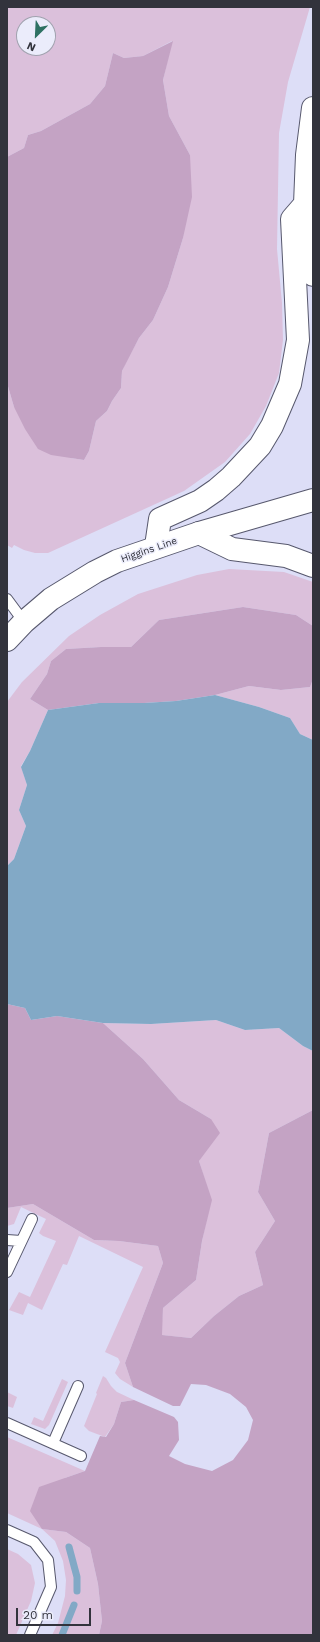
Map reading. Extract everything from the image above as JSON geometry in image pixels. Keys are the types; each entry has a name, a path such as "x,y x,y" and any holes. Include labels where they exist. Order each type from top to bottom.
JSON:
{"main road":[{"path":"313,108 307,155 305,204 311,228 313,275"},
{"path":"156,546 160,519 200,501 216,490 246,463 260,446 272,426 290,384 298,340 292,219 305,204"},
{"name":"Higgins Line","path":"7,640 24,622 51,599 95,572 117,561 156,546 313,500"},
{"path":"200,533 232,549 286,556 313,566"}],"lane":[{"path":"7,599 24,622"},
{"path":"7,1272 32,1219"},
{"path":"7,1240 21,1241"},
{"path":"52,1443 78,1386"},
{"path":"7,1423 81,1456"},
{"path":"7,1530 34,1542 48,1560 51,1587 30,1635"}],"shaded area":[{"path":"7,7 310,7 288,82 279,133 277,249 282,303 283,340 279,373 266,406 250,434 225,462 184,491 48,553 35,553 14,545 12,548 7,545 7,383 14,407 71,458 84,460 89,451 96,421 107,411 121,388 122,371 126,362 139,338 153,320 168,287 183,238 190,155 169,116 163,80 172,41 143,56 124,58 113,53 105,86 90,104 41,131 28,135 24,148 7,157"},
{"path":"173,41 163,80 169,116 190,155 192,197 183,238 168,287 153,320 139,338 122,371 121,388 107,411 96,421 89,451 84,460 51,455 38,449 25,429 14,407 7,383 7,157 24,148 28,135 41,131 90,104 105,86 113,53 124,58 143,56"},
{"path":"229,569 284,572 313,582 313,626 296,615 243,607 159,620 131,647 66,649 51,661 47,674 30,699 48,710 30,751 21,766 27,785 19,810 26,826 14,859 7,866 7,702 22,682 69,636 100,615 138,594 197,575"},
{"path":"243,607 296,615 313,626 313,679 310,687 281,690 249,686 215,695 176,701 99,703 48,710 30,699 47,674 51,661 66,649 131,647 159,620"},
{"path":"313,679 313,740 300,734 290,718 259,707 215,695 249,686 281,690 310,687"},
{"path":"7,1004 25,1008 31,1020 57,1016 103,1023 143,1059 179,1100 211,1119 220,1133 199,1161 212,1200 202,1241 196,1280 163,1308 162,1335 191,1338 214,1316 239,1296 263,1285 255,1252 275,1221 258,1192 269,1133 313,1110 313,1635 99,1635 102,1621 98,1584 90,1548 66,1532 42,1529 30,1511 39,1487 85,1471 100,1436 106,1437 114,1424 121,1402 134,1400 174,1417 178,1422 179,1440 169,1456 185,1464 212,1471 233,1460 248,1440 253,1420 246,1407 230,1394 206,1385 191,1384 180,1406 173,1406 133,1387 125,1363 163,1263 158,1246 119,1241 94,1240 33,1204 7,1208"},
{"path":"216,1020 245,1030 279,1028 303,1046 313,1051 313,1110 269,1133 258,1192 275,1221 255,1252 263,1285 239,1296 214,1316 191,1338 161,1335 163,1308 196,1280 202,1241 211,1200 199,1161 211,1119 179,1100 143,1059 103,1023 151,1024"},
{"path":"33,1204 94,1240 119,1241 158,1246 163,1263 125,1363 133,1387 120,1379 115,1373 120,1362 118,1358 105,1352 143,1267 79,1236 67,1265 63,1264 42,1310 28,1303 23,1315 9,1310 19,1292 30,1297 56,1241 39,1233 46,1219 21,1207 14,1224 7,1226 7,1208"},
{"path":"103,1376 117,1392 134,1400 121,1402 114,1424 105,1437 89,1431 84,1426"},
{"path":"62,1379 68,1382 49,1425 45,1429 31,1424 34,1417 43,1421"},
{"path":"7,1392 17,1397 13,1408 7,1406"},
{"path":"7,1437 85,1471 65,1478 42,1529 7,1513"},
{"path":"42,1529 66,1532 90,1548 98,1584 102,1621 99,1635 52,1635 58,1623 65,1596 66,1580 63,1561 55,1541"},
{"path":"7,1549 18,1554 31,1565 35,1583 31,1601 16,1635 7,1635"}],"water":[{"path":"215,695 259,707 290,718 300,734 313,740 313,1051 303,1046 279,1028 245,1030 216,1020 151,1024 103,1023 57,1016 31,1020 25,1008 7,1004 7,866 14,859 26,826 19,810 27,785 21,767 30,751 48,710 99,703 176,701"}],"waterway":[{"path":"69,1547 77,1577 77,1591"},
{"path":"62,1635 74,1605"}]}
